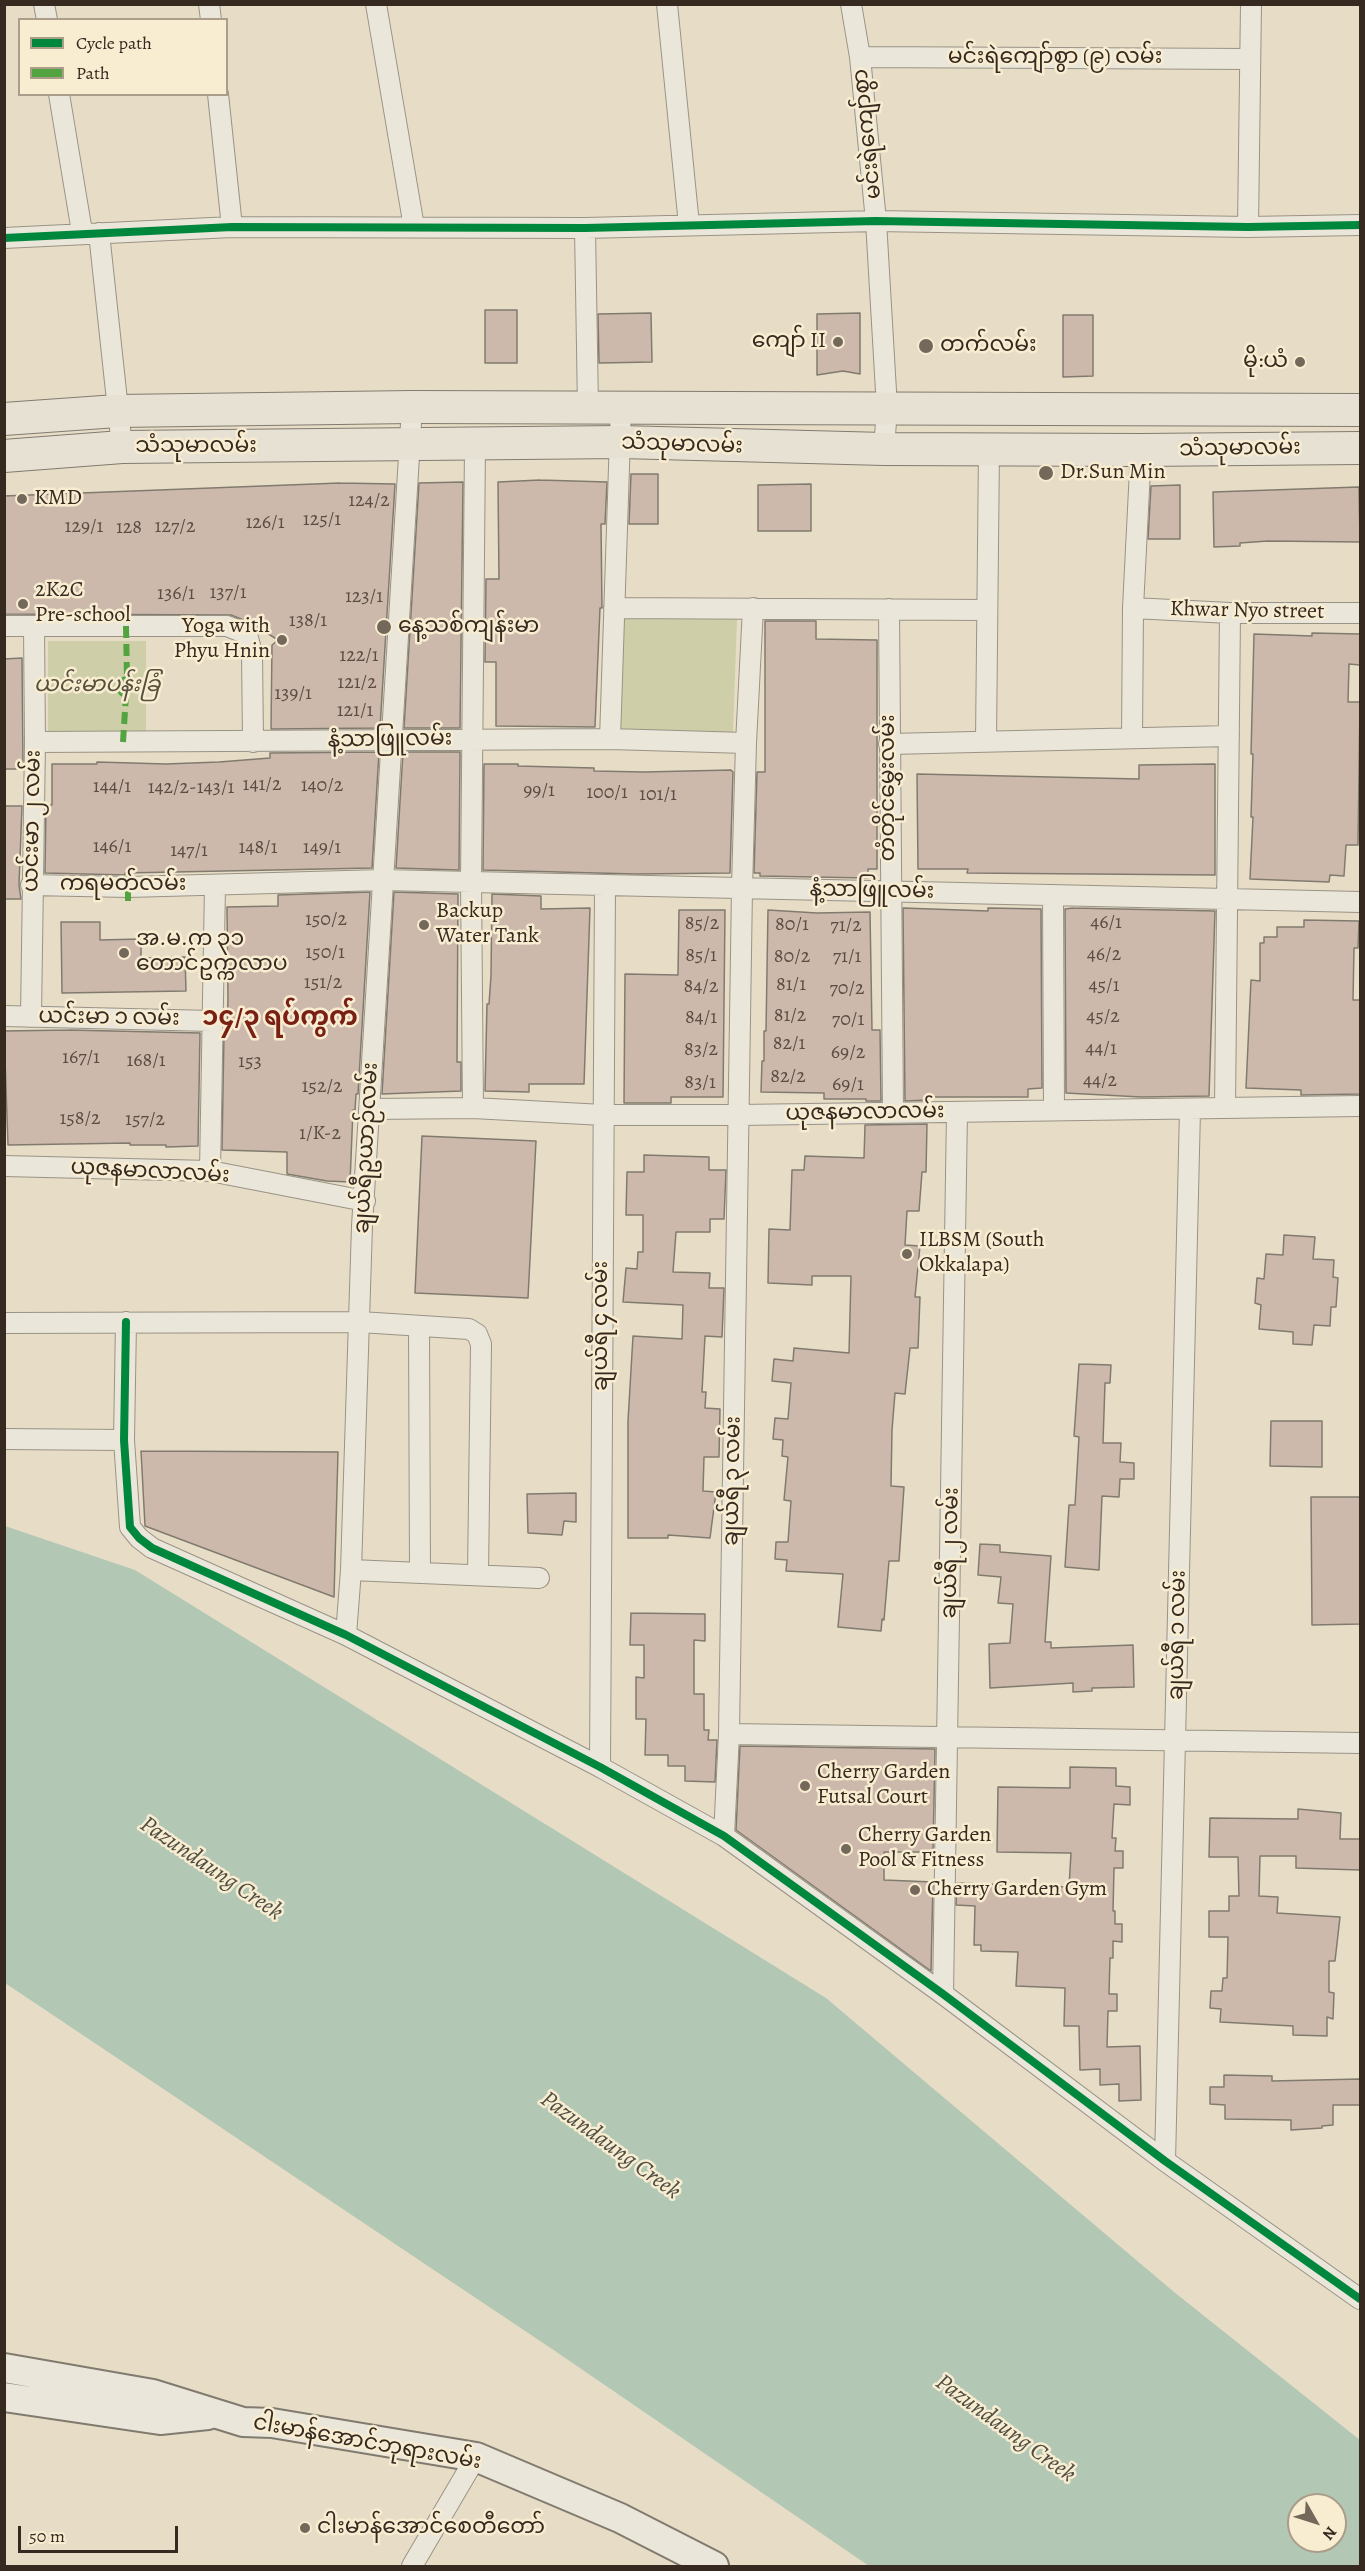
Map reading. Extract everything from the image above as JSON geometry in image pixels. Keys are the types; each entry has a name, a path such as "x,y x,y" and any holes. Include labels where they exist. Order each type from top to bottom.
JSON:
{"main road":[{"name":"သံသုမာလမ်း","path":"4,418 117,411 412,407 1360,410"},
{"name":"သံသုမာလမ်း","path":"4,456 122,447 411,446 621,442 884,449 1360,448"},
{"name":"ငါးမာန်အောင်ဘုရားလမ်း","path":"4,2368 153,2394 243,2422 272,2423 476,2457 620,2518 714,2566"},
{"name":"ငါးမာန်အောင်ဘုရားလမ်း","path":"4,2397 160,2420 213,2414"}],"street":[{"path":"376,4 414,227"},
{"path":"667,4 689,225"},
{"name":"မင်းရဲကျော်စွာ","path":"851,4 860,57 876,220 887,408 884,449"},
{"path":"1248,227 1251,4"},
{"name":"မင်းရဲကျော်စွာ (၉) လမ်း","path":"860,57 1250,59"},
{"path":"59,96 90,233 122,447"},
{"path":"218,96 232,227"},
{"path":"4,238 232,227 585,228 876,220 1248,227 1360,225"},
{"path":"585,228 588,408"},
{"name":"ချယ်ရီဥယာဉ်လမ်း","path":"346,1635 351,1570 369,1109 412,407"},
{"path":"610,739 621,407"},
{"path":"473,1108 471,882 475,445"},
{"path":"986,741 989,448"},
{"path":"1131,738 1133,608 1141,450"},
{"path":"614,608 986,610"},
{"path":"739,1121 742,888 753,608"},
{"name":"Khwar Nyo street","path":"1133,608 1230,613 1360,613"},
{"name":"တံတိုင်မွှေးလမ်း","path":"889,609 892,1111"},
{"path":"1225,1108 1230,613"},
{"path":"4,626 227,626 247,634 252,653 253,742"},
{"name":"ယင်းမာ ၂ လမ်း","path":"31,1017 35,741 34,626"},
{"path":"889,744 1229,736"},
{"name":"နံ့သာဖြူလမ်း","path":"35,741 610,739 746,743"},
{"name":"နံ့သာဖြူလမ်း","path":"383,880 1360,902"},
{"name":"ကရမတ်လမ်း","path":"32,885 214,885 383,880"},
{"name":"ကရမတ်လမ်း","path":"210,1171 214,885"},
{"name":"ချယ်ရီ ၄ လမ်း","path":"600,1767 605,885"},
{"path":"1053,895 1054,1110"},
{"name":"ယင်းမာ ၁ လမ်း","path":"4,1016 213,1021"},
{"name":"ယုဇနမာလာလမ်း","path":"369,1109 473,1108 739,1121 892,1111 1190,1110 1360,1106"},
{"name":"ချယ်ရီ ၁ လမ်း","path":"1165,2161 1190,1110"},
{"name":"ချယ်ရီ ၂ လမ်း","path":"943,1994 957,1112"},
{"name":"ချယ်ရီ ၃ လမ်း","path":"724,1836 729,1734 739,1121"},
{"name":"ယုဇနမာလာလမ်း","path":"4,1166 210,1171 365,1201"},
{"path":"126,1322 124,1440 130,1527 139,1538 152,1548 346,1635 600,1767 724,1836 943,1994 1165,2161 1360,2299"},
{"path":"4,1323 360,1322 469,1329 477,1334 481,1344 477,1575"},
{"path":"419,1326 420,1573"},
{"path":"4,1439 124,1440"},
{"path":"351,1570 539,1578"},
{"path":"729,1734 1360,1743"},
{"path":"412,2566 476,2457"}],"green space":[{"path":"623,616 737,619 733,732 620,729"},
{"name":"ယင်းမာပန်းခြံ","path":"48,641 146,641 146,731 48,731"}],"water":[{"name":"Pazundaung Creek","path":"5,1526 135,1570 826,1998 1174,2292 1360,2440 1360,2566 869,2566 558,2353 5,1983"}],"building":[{"path":"485,310 517,310 517,363 485,363"},
{"path":"651,313 652,362 599,363 598,314"},
{"name":"ကျော် II","path":"860,313 860,374 843,371 817,375 817,314"},
{"path":"1063,315 1093,315 1093,376 1063,377"},
{"path":"631,474 658,474 658,524 629,524"},
{"path":"540,480 607,482 605,524 601,524 602,608 600,608 595,727 496,726 496,662 485,662 486,579 499,579 498,482"},
{"path":"463,482 460,728 404,728 419,483"},
{"path":"340,483 395,484 380,728 271,729 272,645 278,640 251,623 231,615 4,614 4,496"},
{"path":"811,484 811,531 758,531 758,485"},
{"path":"1180,485 1180,539 1148,539 1151,486"},
{"path":"1359,487 1360,542 1268,541 1240,543 1240,546 1214,547 1213,492"},
{"path":"765,621 816,621 816,639 877,640 877,869 868,869 868,878 760,876 760,873 754,873 757,772 765,772"},
{"path":"1312,633 1360,634 1360,665 1349,664 1348,702 1360,702 1358,845 1346,845 1344,876 1330,875 1329,882 1250,879 1253,817 1251,817 1253,754 1251,754 1254,634 1312,636"},
{"path":"22,658 23,769 4,769 4,659"},
{"path":"379,752 372,868 125,873 125,875 45,873 46,805 52,805 52,764 97,764 97,762 166,764 270,758 270,753"},
{"path":"403,752 460,752 459,870 396,868"},
{"path":"484,764 594,768 594,771 731,770 733,772 730,873 636,874 483,870"},
{"path":"1215,764 1215,875 967,873 968,869 918,869 917,774 1139,779 1139,765"},
{"path":"4,806 22,806 19,885 21,899 4,899"},
{"path":"370,892 358,1094 356,1094 355,1110 353,1110 350,1182 327,1181 287,1174 287,1152 222,1150 224,1033 227,1033 228,999 227,907 278,906 278,895"},
{"path":"394,892 458,894 457,1062 461,1062 461,1091 382,1094"},
{"path":"492,894 541,896 541,909 590,908 584,1084 529,1084 529,1092 485,1091 487,1004 489,1004 491,976"},
{"path":"903,908 988,911 988,908 1041,909 1042,1088 1028,1089 1028,1097 927,1097 927,1100 905,1101"},
{"path":"1065,909 1215,911 1209,1096 1141,1097 1066,1093"},
{"path":"679,910 725,910 723,1097 671,1097 671,1103 624,1103 625,974 678,975"},
{"path":"768,910 817,913 870,912 872,1030 880,1030 881,1101 824,1099 824,1093 761,1092 764,1031 766,1031"},
{"path":"1304,920 1359,921 1358,948 1354,948 1353,1000 1360,1000 1360,1094 1301,1095 1301,1090 1246,1088 1251,980 1260,981 1260,943 1264,943 1264,937 1277,937 1277,927 1304,927"},
{"path":"61,922 100,922 100,940 141,939 141,958 185,957 186,991 62,993"},
{"path":"4,1031 200,1033 198,1146 166,1147 166,1145 130,1145 130,1143 8,1145"},
{"path":"927,1124 926,1172 922,1172 919,1211 907,1211 905,1245 920,1246 915,1297 920,1297 918,1348 910,1348 905,1394 895,1393 892,1430 891,1486 904,1487 899,1561 889,1561 881,1631 838,1627 843,1574 786,1571 787,1560 775,1559 776,1542 788,1542 791,1501 784,1500 788,1457 782,1456 783,1440 773,1439 775,1418 788,1419 791,1383 772,1381 774,1359 793,1361 794,1348 849,1353 851,1276 812,1276 812,1285 768,1283 769,1229 790,1230 792,1170 804,1170 805,1156 864,1158 865,1125"},
{"path":"422,1136 536,1141 528,1298 415,1293"},
{"path":"644,1155 709,1157 709,1170 726,1170 724,1219 710,1219 710,1232 676,1232 673,1272 710,1273 709,1288 724,1288 722,1337 705,1336 702,1392 706,1392 705,1408 720,1409 719,1457 704,1457 703,1491 716,1492 710,1538 668,1535 668,1538 628,1538 628,1421 633,1336 682,1339 683,1305 623,1302 626,1268 637,1269 638,1252 643,1252 643,1215 626,1215 627,1172 644,1172"},
{"path":"1284,1235 1315,1237 1313,1259 1334,1260 1333,1277 1338,1278 1336,1307 1331,1307 1330,1326 1314,1325 1312,1345 1293,1344 1293,1332 1259,1329 1261,1305 1255,1303 1257,1278 1264,1279 1266,1254 1283,1255"},
{"path":"1079,1364 1111,1365 1110,1383 1105,1383 1103,1443 1121,1443 1120,1462 1134,1463 1134,1479 1120,1479 1119,1497 1102,1496 1099,1570 1065,1567 1069,1505 1075,1505 1079,1437 1074,1436"},
{"path":"1271,1421 1322,1421 1322,1467 1270,1466"},
{"path":"141,1451 338,1452 334,1597 145,1526"},
{"path":"576,1493 576,1522 564,1521 562,1535 528,1533 527,1494"},
{"path":"1311,1497 1360,1497 1360,1624 1312,1625"},
{"path":"980,1544 1000,1545 1000,1552 1051,1556 1045,1642 1051,1642 1051,1648 1133,1645 1134,1687 1092,1688 1092,1691 1073,1692 1073,1683 990,1688 989,1644 1010,1643 1013,1604 998,1603 1001,1577 978,1575"},
{"path":"631,1613 705,1614 705,1641 694,1640 694,1694 704,1694 704,1730 709,1730 708,1740 717,1740 715,1782 685,1781 685,1766 668,1766 668,1755 645,1755 646,1719 636,1719 636,1677 644,1678 644,1645 630,1645"},
{"name":"Cherry Garden Pool & Fitness","path":"740,1746 935,1749 933,1852 884,1852 884,1880 933,1882 931,1971 736,1830"},
{"path":"1070,1767 1116,1768 1116,1786 1130,1787 1130,1805 1114,1804 1112,1838 1116,1838 1115,1851 1123,1851 1123,1868 1114,1868 1113,1911 1115,1911 1115,1924 1122,1924 1122,1942 1113,1941 1113,1958 1110,1958 1109,1994 1117,1994 1117,2011 1108,2011 1107,2047 1140,2046 1141,2100 1119,2101 1119,2084 1100,2085 1100,2069 1080,2070 1079,2026 1064,2026 1065,1988 1016,1986 1018,1952 981,1951 981,1945 974,1945 975,1906 956,1905 957,1883 1069,1887 1071,1853 997,1852 998,1787 1070,1788"},
{"path":"1298,1809 1341,1813 1340,1839 1360,1839 1360,1870 1296,1868 1296,1856 1260,1856 1259,1896 1278,1897 1277,1913 1340,1917 1335,1961 1329,1961 1329,1992 1334,1993 1333,2019 1327,2017 1327,2036 1293,2035 1293,2026 1220,2022 1221,2009 1210,2008 1211,1991 1222,1991 1223,1978 1227,1978 1228,1937 1209,1937 1209,1911 1229,1911 1229,1896 1239,1896 1238,1857 1209,1857 1210,1818 1298,1819"},
{"path":"1224,2075 1272,2076 1272,2081 1360,2079 1360,2105 1333,2105 1333,2125 1322,2126 1322,2128 1291,2130 1291,2120 1225,2119 1225,2105 1210,2104 1210,2087 1224,2087"}],"marked path":[{"path":"126,626 127,679"},
{"path":"127,679 133,681 135,687 133,693 127,695 121,693 119,687 121,681 127,679"},
{"path":"135,688 153,688"},
{"path":"123,742 126,695"},
{"path":"128,887 128,901"}],"cycle path":[{"path":"4,238 232,227 585,228 876,221 1248,227 1360,225"},
{"path":"126,1322 124,1440 130,1527 139,1538 152,1548 346,1635 600,1767 724,1836 943,1994 1165,2161 1360,2299"}],"place":[{"name":"ကျော် II","path":"838,342"},
{"name":"တက်လမ်း","path":"926,346"},
{"name":"မို:ယံ","path":"1300,362"},
{"name":"Dr.Sun Min","path":"1046,473"},
{"name":"KMD","path":"22,499"},
{"name":"2K2C Pre-school","path":"23,604"},
{"name":"နေ့သစ်ကျန်းမာ","path":"384,627"},
{"name":"Yoga with Phyu Hnin","path":"282,640"},
{"name":"Backup Water Tank","path":"424,925"},
{"name":"အ.မ.က ၃၁ တောင်ဥက္ကလာပ","path":"124,953"},
{"name":"ILBSM (South Okkalapa)","path":"907,1254"},
{"name":"Cherry Garden Futsal Court","path":"805,1786"},
{"name":"Cherry Garden Pool & Fitness","path":"846,1849"},
{"name":"Cherry Garden Gym","path":"915,1890"},
{"name":"ငါးမာန်အောင်စေတီတော်","path":"305,2528"}],"district":[{"name":"၁၄/၃ ရပ်ကွက်","path":"280,1019"}]}
